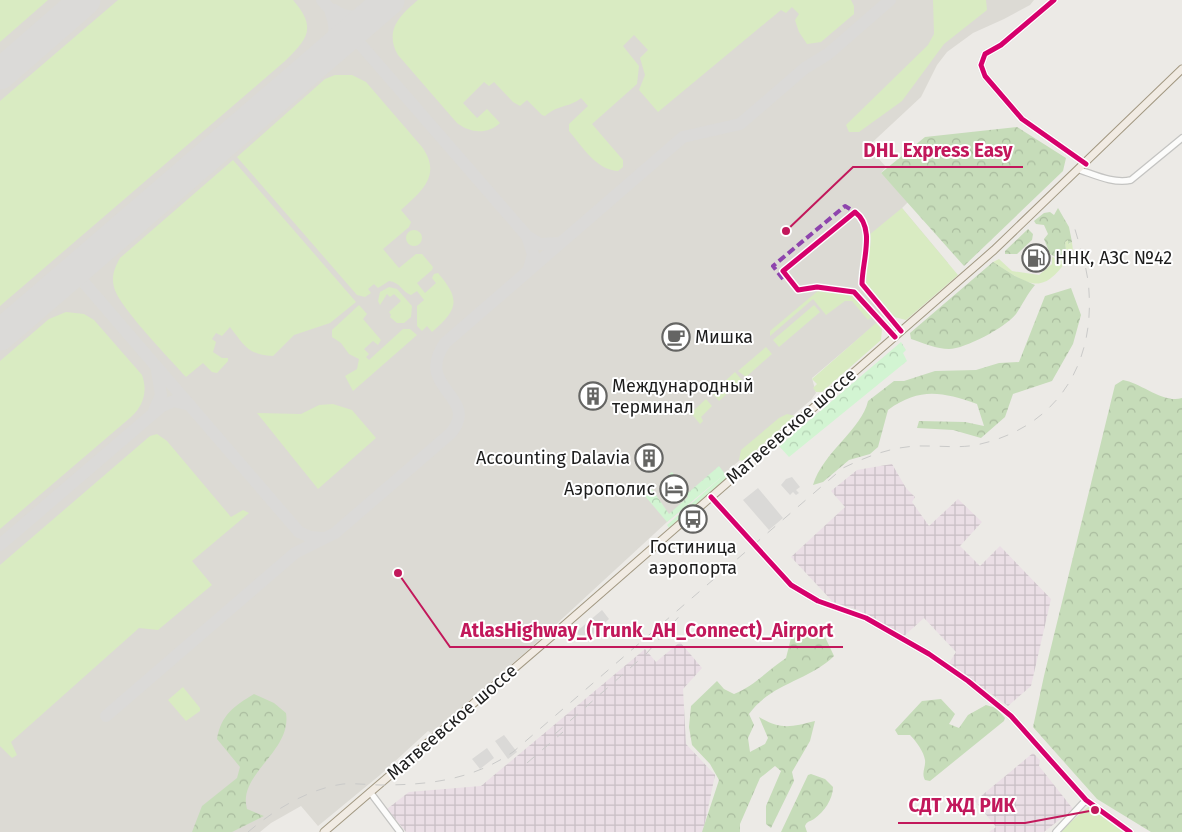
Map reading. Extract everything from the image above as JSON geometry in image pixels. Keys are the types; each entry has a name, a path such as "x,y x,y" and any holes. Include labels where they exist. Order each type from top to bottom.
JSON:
{"main road":[{"name":"Матвеевское шоссе","path":"324,832 994,250 1083,167 1182,70"}],"street":[{"path":"1054,0 1001,45 985,54 981,65 985,76 1022,119 1083,167 1100,177 1122,181 1131,180 1182,138"},
{"path":"894,337 854,292 817,287 798,290 783,271 855,212 865,223 866,233 862,283 901,331"},
{"path":"711,497 794,587 818,601 866,618 929,654 995,701 1011,716 1086,800 1130,832"},
{"path":"370,792 400,832"},
{"path":"1056,832 1086,800"}],"shaded area":[{"path":"0,0 1034,0 1030,5 973,33 947,52 937,65 921,97 863,151 866,154 871,150 886,167 881,173 908,202 902,208 948,263 812,378 816,393 811,400 667,522 526,652 431,733 428,731 380,775 318,826 301,806 271,823 260,832 0,832"},
{"path":"892,464 906,488 915,497 912,502 929,526 958,499 982,522 960,546 980,566 1000,546 1051,599 1031,686 1008,706 949,663 956,652 924,618 904,636 858,610 833,602 791,557 845,507 831,491 857,470"},
{"path":"792,477 800,487 796,490 799,493 796,495 793,492 790,495 781,485 786,479"},
{"path":"758,488 783,518 769,530 743,500"},
{"path":"602,610 609,619 585,642 576,632"},
{"path":"680,642 702,668 683,689 686,744 715,775 703,832 406,832 387,809 409,792 481,786 645,649 656,662"},
{"path":"504,735 517,752 508,759 495,741"},
{"path":"487,748 494,758 480,769 472,759"},
{"path":"1033,753 1040,760 1039,766 1073,809 1044,832 989,832 996,827 975,801"}],"green space":[{"path":"0,0 48,0 0,42"},
{"path":"118,0 293,0 305,18 307,32 299,46 285,61 0,306 0,101"},
{"path":"418,0 851,0 854,6 854,14 821,42 807,44 799,32 795,20 799,14 792,7 786,13 781,10 658,112 639,90 645,75 640,58 648,50 634,35 623,46 639,66 637,84 592,124 623,160 623,167 618,171 610,170 596,162 569,131 569,124 588,106 581,98 545,116 527,100 520,106 513,102 494,82 489,86 484,82 463,103 477,118 487,109 500,123 484,131 473,131 457,123 398,55 394,46 393,31 396,24"},
{"path":"933,0 986,0 987,10 944,44 902,101 859,132 849,132 846,125 928,45 934,34"},
{"path":"335,75 352,75 366,82 422,147 428,157 430,174 427,182 401,210 411,222 409,227 383,249 399,268 416,254 422,254 433,267 417,283 425,293 436,283 432,278 434,274 438,273 450,290 453,297 451,310 441,324 432,332 427,326 422,331 417,326 417,306 424,300 417,291 411,295 396,283 389,281 378,288 374,284 368,289 371,293 365,297 357,295 237,157 325,79"},
{"path":"1017,127 1066,158 1063,171 964,266 881,173 925,137"},
{"path":"233,160 356,302 330,323 294,335 273,356 258,354 247,348 230,327 222,336 216,333 212,339 216,342 213,352 222,358 228,358 228,361 217,373 212,372 203,363 186,377 125,307 114,287 114,272 120,258"},
{"path":"902,208 958,275 906,320 894,317 866,284 865,278 869,235"},
{"path":"1058,208 1069,227 1072,242 1068,244 1068,240 1065,242 1066,250 1059,259 1050,254 1044,239 1048,234 1044,225 1036,224 1034,221 1044,213 1050,212 1054,215"},
{"path":"1028,229 1033,234 1032,240 1017,254 1005,254 1005,251"},
{"path":"414,230 420,232 422,238 420,244 414,246 408,244 406,238 408,232"},
{"path":"1068,240 1069,244 1072,242 1073,251 1063,266 1054,276 1038,284 1019,278 993,262 999,259 1012,271 1039,275 1052,264 1052,257 1059,259 1066,250 1065,242"},
{"path":"993,262 1015,276 1035,285 1011,319 985,336 956,348 949,349 930,346 911,339 910,333"},
{"path":"389,287 397,289 412,306 411,317 404,323 397,323 390,317 389,312 401,301 394,294 390,297 387,294 380,305 378,301 380,292"},
{"path":"1071,288 1081,315 1073,344 1052,381 1013,394 1005,417 981,438 953,430 917,428 919,421 965,422 984,426 977,404 953,397 931,394 910,398 888,410 878,447 870,454 849,460 823,482 813,485 825,462 858,421 868,401 894,381 904,381 935,371 976,370 999,363 1019,362 1045,296"},
{"path":"819,290 852,294 873,315 868,320 852,301 845,301 826,315 813,299 770,336 770,331"},
{"path":"359,305 367,314 363,319 381,340 378,345 373,341 364,349 369,354 366,357 369,360 403,329 410,329 417,335 353,391 345,376 357,369 359,359 349,354 341,343 332,337 332,330"},
{"path":"814,305 820,312 779,347 773,340"},
{"path":"66,312 84,314 94,320 142,375 144,381 143,398 139,408 131,417 0,529 0,361 49,319"},
{"path":"876,323 882,329 881,340 822,392 816,392 813,388 817,384 812,379"},
{"path":"901,342 906,350 903,353 907,361 789,457 779,446"},
{"path":"766,347 772,354 746,377 738,371"},
{"path":"735,372 742,380 719,401 712,393"},
{"path":"1123,380 1160,396 1175,399 1182,398 1182,832 1151,832 1097,799 1033,727 1115,385"},
{"path":"706,399 712,406 701,417 703,421 700,424 691,413"},
{"path":"333,404 352,410 376,438 318,489 257,413 301,414 319,405"},
{"path":"787,414 795,416 744,461 739,460 741,450 779,418"},
{"path":"157,434 167,441 231,517 243,510 249,513 192,561 212,585 158,630 139,628 11,742 17,755 12,758 0,746 0,565 150,436"},
{"path":"719,466 725,474 667,522 645,496 652,489 669,514 688,497 669,474 672,472 689,492"},
{"path":"729,471 732,475 669,528 667,525"},
{"path":"794,626 825,637 834,656 813,671 768,695 758,704 749,714 754,725 748,738 750,752 765,744 768,738 759,717 780,726 799,725 815,721 810,741 792,772 794,781 771,828 766,824 766,806 781,771 775,766 760,778 740,824 740,832 702,832 719,780 710,764 692,745 689,727 691,706 717,681 724,689 734,694 754,682 786,658"},
{"path":"183,687 200,708 200,711 186,721 168,700"},
{"path":"254,694 274,703 286,713 286,727 281,740 250,785 246,796 247,809 264,816 232,832 192,832 202,806 237,778 240,767 217,739 225,717 240,703"},
{"path":"941,699 955,714 949,724 959,728 968,715 986,705 996,708 1005,718 1004,721 930,781 925,780 925,760 917,743 910,735 898,735 895,730 922,701"},
{"path":"811,774 825,779 833,787 830,801 821,813 807,823 805,826 807,832 781,832 808,775"},
{"path":"1094,802 1134,832 1059,832"}],"taxiway":[{"path":"322,0 527,236"},
{"path":"106,716 295,553 335,533 451,433 458,420 458,410 454,400 441,382 437,371 437,359 445,343 683,137 740,124 805,68 828,54 890,0"},
{"path":"334,10 347,16 373,14"},
{"path":"325,55 333,40 335,29 331,13"},
{"path":"529,269 533,254 527,236 540,244 559,243"},
{"path":"74,271 299,532 310,537 323,538"},
{"path":"154,411 161,395 157,371"},
{"path":"0,545 162,406 174,401 190,405"}],"runway":[{"path":"0,74 85,0"},
{"path":"0,335 389,0"}],"railway":[{"path":"248,832 280,808 304,796 330,787 343,784 399,785 433,782 466,775 498,761 513,752 843,468 873,455 905,447 976,445 1003,437 1027,425 1047,410 1063,391 1076,370 1084,346 1089,320 1089,292 1085,265 1073,222"},
{"path":"555,734 646,654 683,612"},
{"path":"527,763 563,732"}],"marked path":[{"path":"783,279 773,266 845,206 855,212"}],"cycle path":[{"path":"1054,0 1001,45 985,54 981,65 985,76 1022,119 1086,164"},
{"path":"895,337 854,292 817,287 798,290 783,271 855,212 865,227 866,236 862,284 901,331"},
{"path":"711,497 791,585 818,601 866,618 929,654 968,681 1011,716 1086,800 1130,832"}],"place":[{"name":"DHL Express Easy","path":"786,231"},
{"name":"ННК, АЗС №42","path":"1036,258"},
{"name":"Мишка","path":"676,337"},
{"name":"Международный терминал","path":"593,396"},
{"name":"Accounting Dalavia","path":"649,458"},
{"name":"Аэрополис","path":"674,489"},
{"name":"Гостиница аэропорта","path":"693,519"},
{"name":"AtlasHighway_(Trunk_AH_Connect)_Airport","path":"398,573"},
{"name":"СДТ ЖД РИК","path":"1095,810"}]}
